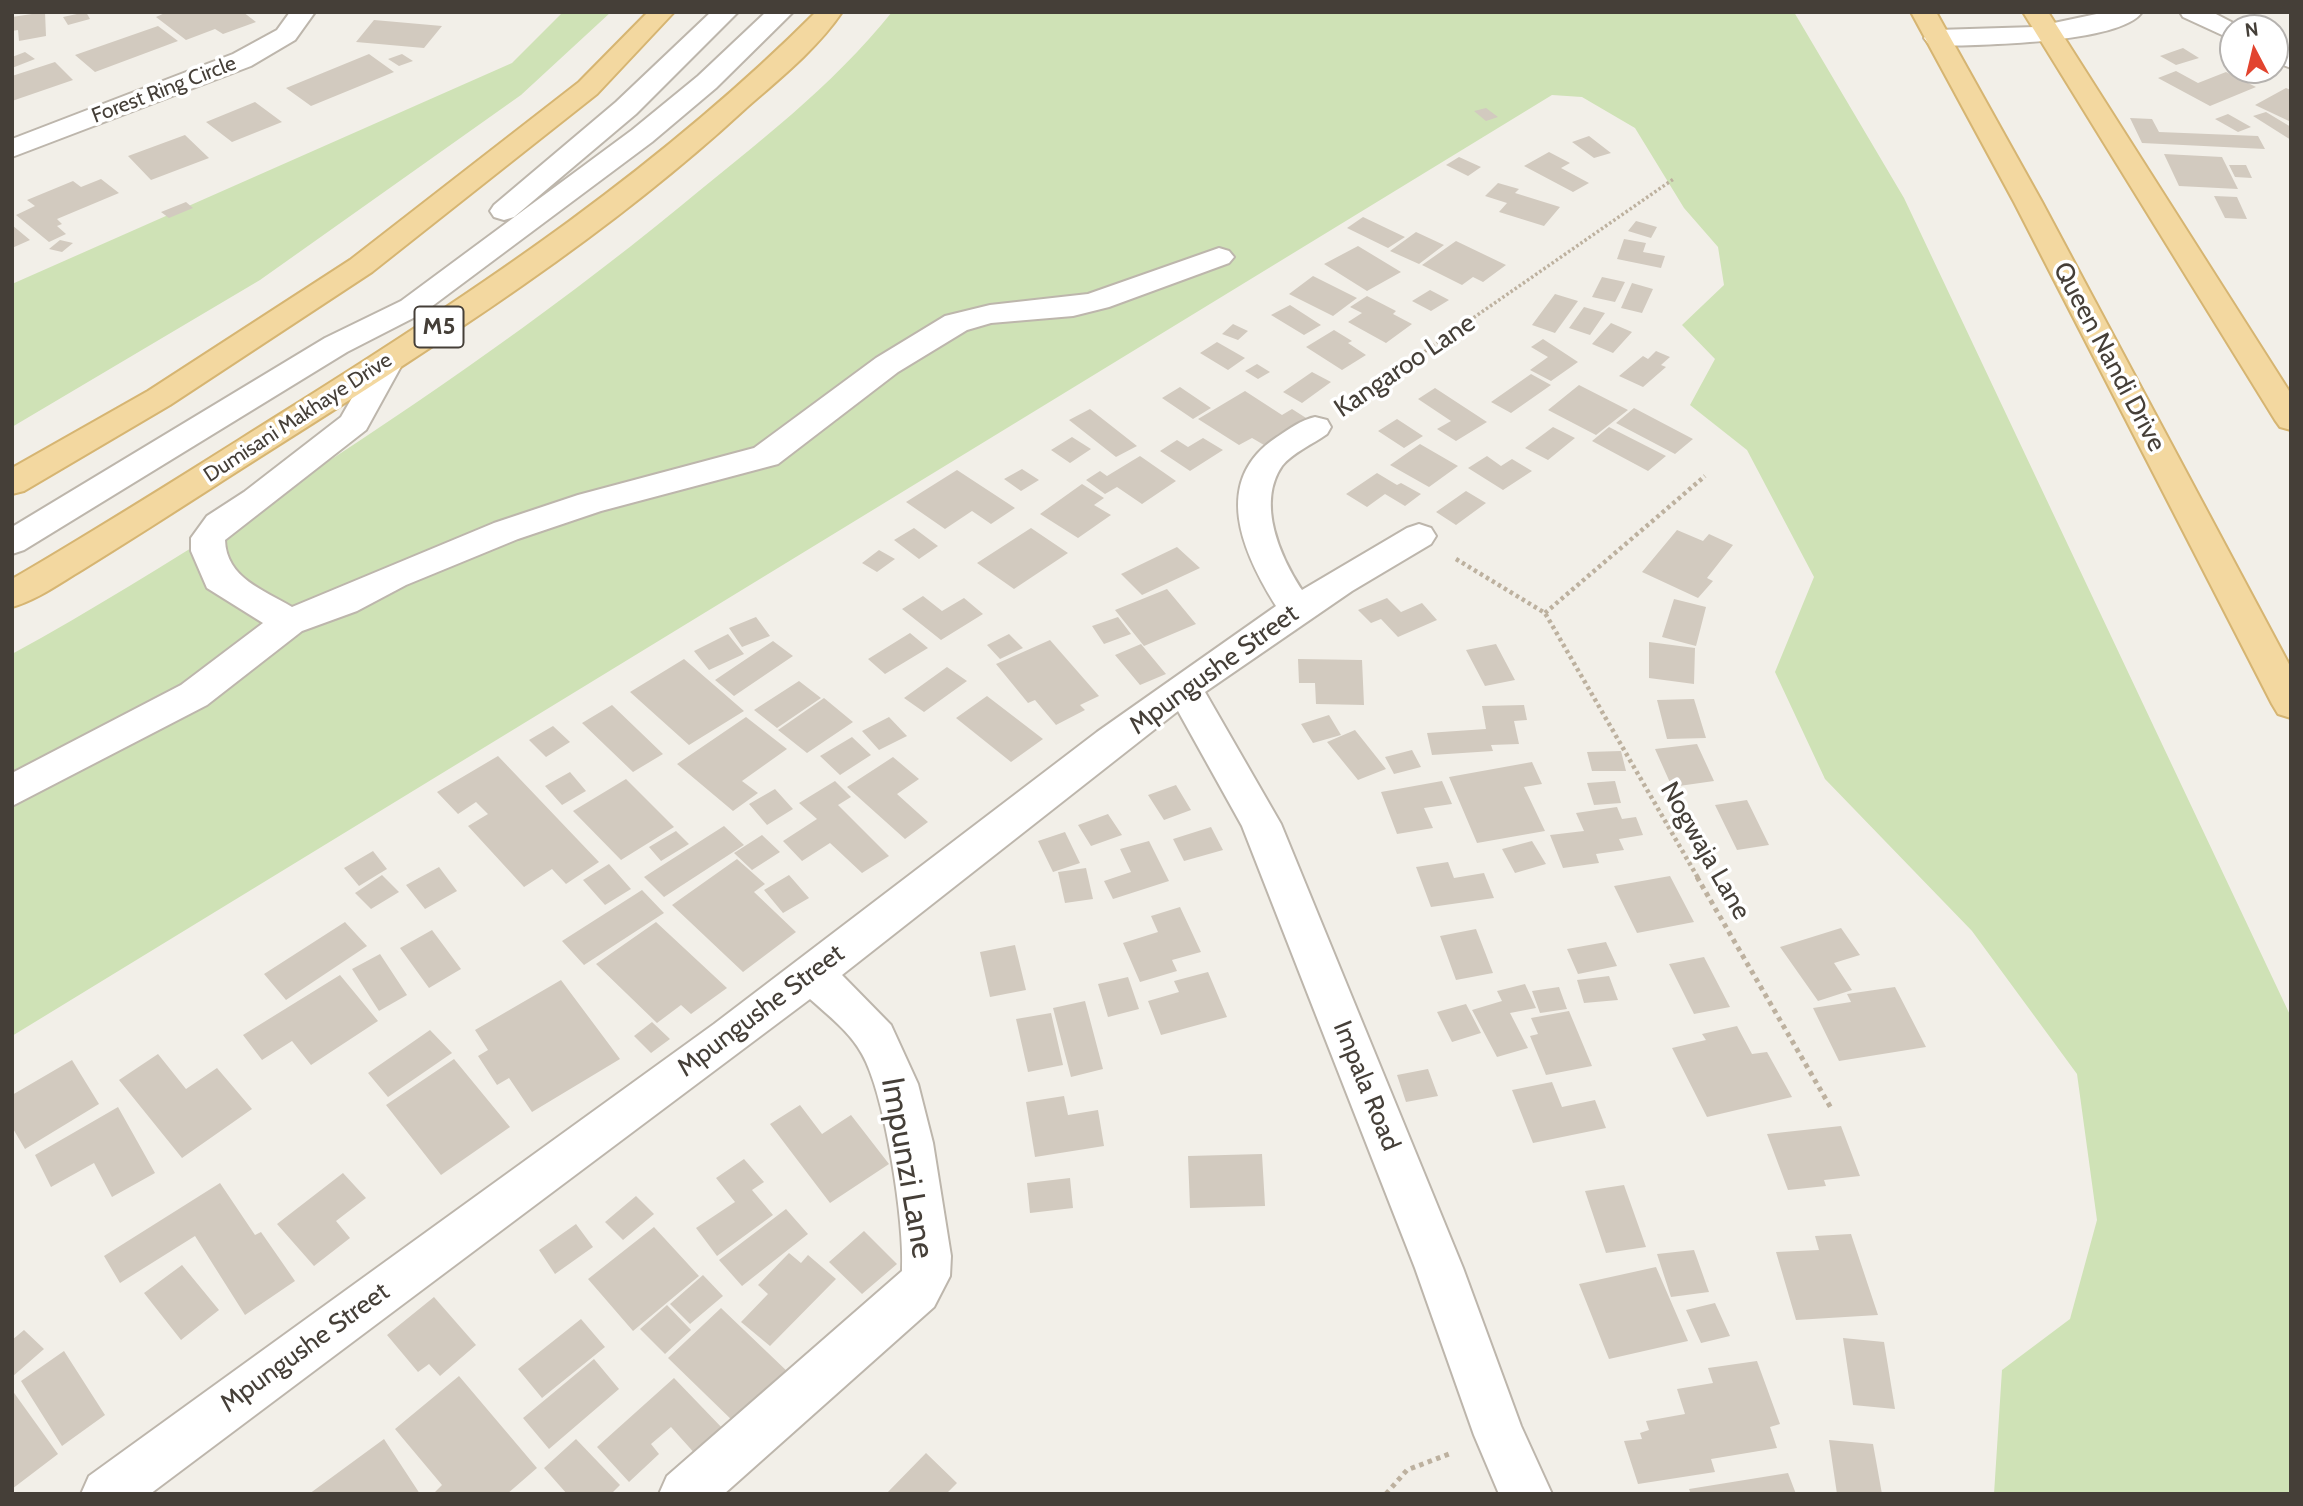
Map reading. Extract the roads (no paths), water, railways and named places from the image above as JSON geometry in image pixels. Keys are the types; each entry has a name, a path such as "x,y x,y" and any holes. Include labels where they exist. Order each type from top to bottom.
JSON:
{"main road":[{"path":"12,483 159,398 361,266 578,97 662,12"},
{"name":"Dumisani Makhaye Drive","path":"12,595 94,547 388,361 631,191 772,71 830,12"},
{"name":"Queen Nandi Drive","path":"1923,12 2028,202 2291,705"},
{"path":"2041,24 2291,420"}],"street":[{"name":"Forest Ring Circle","path":"12,149 242,60 286,35 303,12"},
{"path":"336,345 387,295 503,212 626,108 726,12"},
{"path":"12,542 97,493 336,345 412,307 581,184 707,82 780,12"},
{"path":"1937,38 2041,24 2093,26 2130,12"},
{"path":"2192,12 2219,25"},
{"path":"12,791 194,695 289,622 344,602 445,554 506,531 601,500 753,462 779,447 887,365 956,323 990,314 1073,307 1098,301 1219,257"},
{"path":"289,622 220,579 208,551 208,538 219,524 256,500 354,423 388,361"},
{"name":"Kangaroo Lane","path":"1297,610 1263,555 1256,536 1256,495 1264,467 1274,456 1315,427"},
{"name":"Mpungushe Street","path":"107,1494 812,974 1184,688 1360,569 1419,536"},
{"name":"Impala Road","path":"1184,688 1261,824 1439,1268 1499,1435 1526,1494"},
{"name":"Impunzi Lane","path":"685,1494 917,1291 926,1276 927,1256 908,1136 888,1059 876,1037 812,974"}]}
